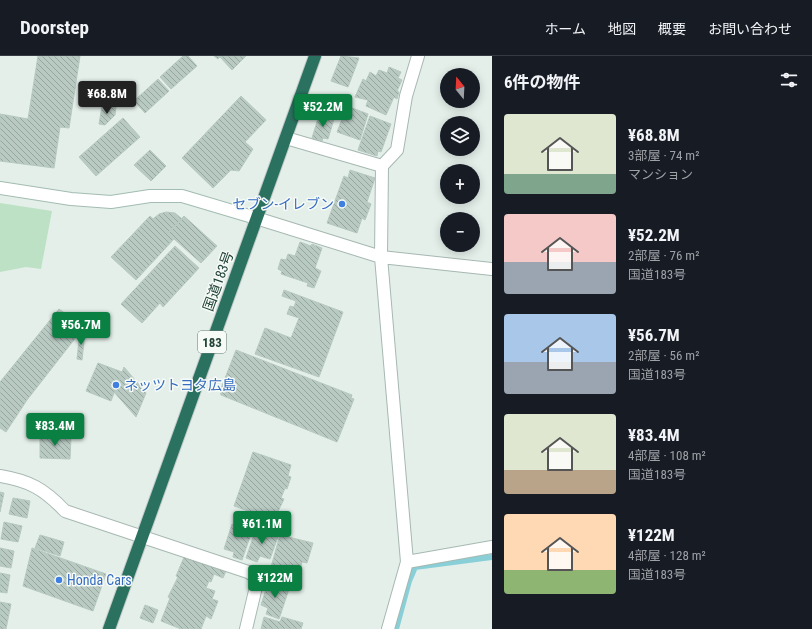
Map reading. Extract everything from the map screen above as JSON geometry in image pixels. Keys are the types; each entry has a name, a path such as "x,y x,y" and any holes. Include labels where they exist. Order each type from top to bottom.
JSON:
{"highway":[{"name":"国道183号","path":"108,629 315,56"}],"street":[{"path":"388,629 407,562 381,257 382,166 397,150 406,96 418,56"},
{"path":"286,138 382,166"},
{"path":"0,188 71,199 111,202 150,196 182,196 381,257 492,269"},
{"path":"0,476 23,480 44,490 65,511 142,535 248,572 256,577 255,591 246,629"},
{"path":"407,562 492,547"}],"green space":[{"path":"0,203 52,211 41,269 26,267 0,272"}],"building":[{"path":"38,56 80,56 69,128 60,127 54,168 0,161 0,114 28,119"},
{"path":"183,56 188,56 197,66 171,89 160,77"},
{"path":"214,56 246,56 232,70 220,57 218,59"},
{"path":"341,56 359,58 348,87 331,81"},
{"path":"389,67 401,72 398,78 402,80 397,91 399,92 397,99 394,97 386,115 366,106 368,100 355,97 363,79 366,81 370,72 376,76 379,70 387,73"},
{"path":"158,79 169,91 145,113 134,101"},
{"path":"241,96 266,120 245,142 253,149 239,171 231,170 213,188 182,158"},
{"path":"102,106 116,107 115,115 105,125 99,124"},
{"path":"347,106 368,114 360,140 337,132"},
{"path":"319,115 334,119 328,139 323,138 322,141 312,138"},
{"path":"370,116 391,124 381,152 378,151 377,156 358,150"},
{"path":"123,118 140,137 96,176 79,157"},
{"path":"150,150 166,166 151,181 134,165"},
{"path":"350,170 375,178 367,202 371,204 365,220 362,218 357,233 327,223 344,176 348,178"},
{"path":"166,212 175,213 182,219 168,233 153,219 159,214"},
{"path":"150,216 168,233 184,216 217,246 201,263 174,239 136,280 111,257"},
{"path":"300,242 311,246 312,244 322,248 315,268 321,271 314,288 307,286 308,283 281,274 282,271 278,269 281,259 286,260 288,254 295,256"},
{"path":"175,246 199,268 163,307 160,303 142,323 121,304"},
{"path":"284,290 343,312 319,377 255,354 265,328 291,338 299,318 287,314 290,306 294,307 296,301 282,296"},
{"path":"59,309 84,327 27,400 6,432 0,428 0,382"},
{"path":"80,332 85,332 82,360 77,359"},
{"path":"236,350 352,395 351,398 354,399 337,442 221,395 220,391"},
{"path":"98,363 122,372 111,401 86,391"},
{"path":"124,367 146,393 136,417 114,392"},
{"path":"40,436 71,437 70,459 40,458"},
{"path":"253,452 291,465 288,476 291,477 287,489 285,488 281,498 284,499 274,520 234,506"},
{"path":"0,492 4,493 0,512"},
{"path":"13,498 30,501 27,518 9,514"},
{"path":"4,522 22,526 18,542 1,539"},
{"path":"232,524 243,528 244,525 253,528 242,560 233,557 234,552 224,549"},
{"path":"256,529 265,532 266,529 279,534 270,559 260,556 257,562 246,558"},
{"path":"40,535 64,542 60,556 35,548"},
{"path":"280,535 313,543 307,563 302,562 300,570 290,567 289,570 283,568 282,571 271,567"},
{"path":"0,548 14,551 11,568 0,566"},
{"path":"32,548 106,574 93,611 23,586"},
{"path":"185,555 226,571 223,578 214,574 211,582 209,581 206,588 215,591 212,599 218,601 211,619 206,616 201,629 181,629 161,621 170,598 168,597 178,577 176,576"},
{"path":"0,573 10,575 7,593 0,592"},
{"path":"275,581 290,586 279,619 266,614 268,608 261,605 267,586 272,588"},
{"path":"0,602 11,604 6,629 0,629"},
{"path":"145,605 158,610 153,623 140,618"},
{"path":"264,617 280,622 282,617 303,623 301,629 261,629"}],"waterway":[{"path":"396,629 409,581 415,567 492,557"}],"place":[{"name":"セブン-イレブン","path":"342,204"},
{"name":"ネッツトヨタ広島","path":"116,385"},
{"name":"Honda Cars","path":"59,580"}]}
